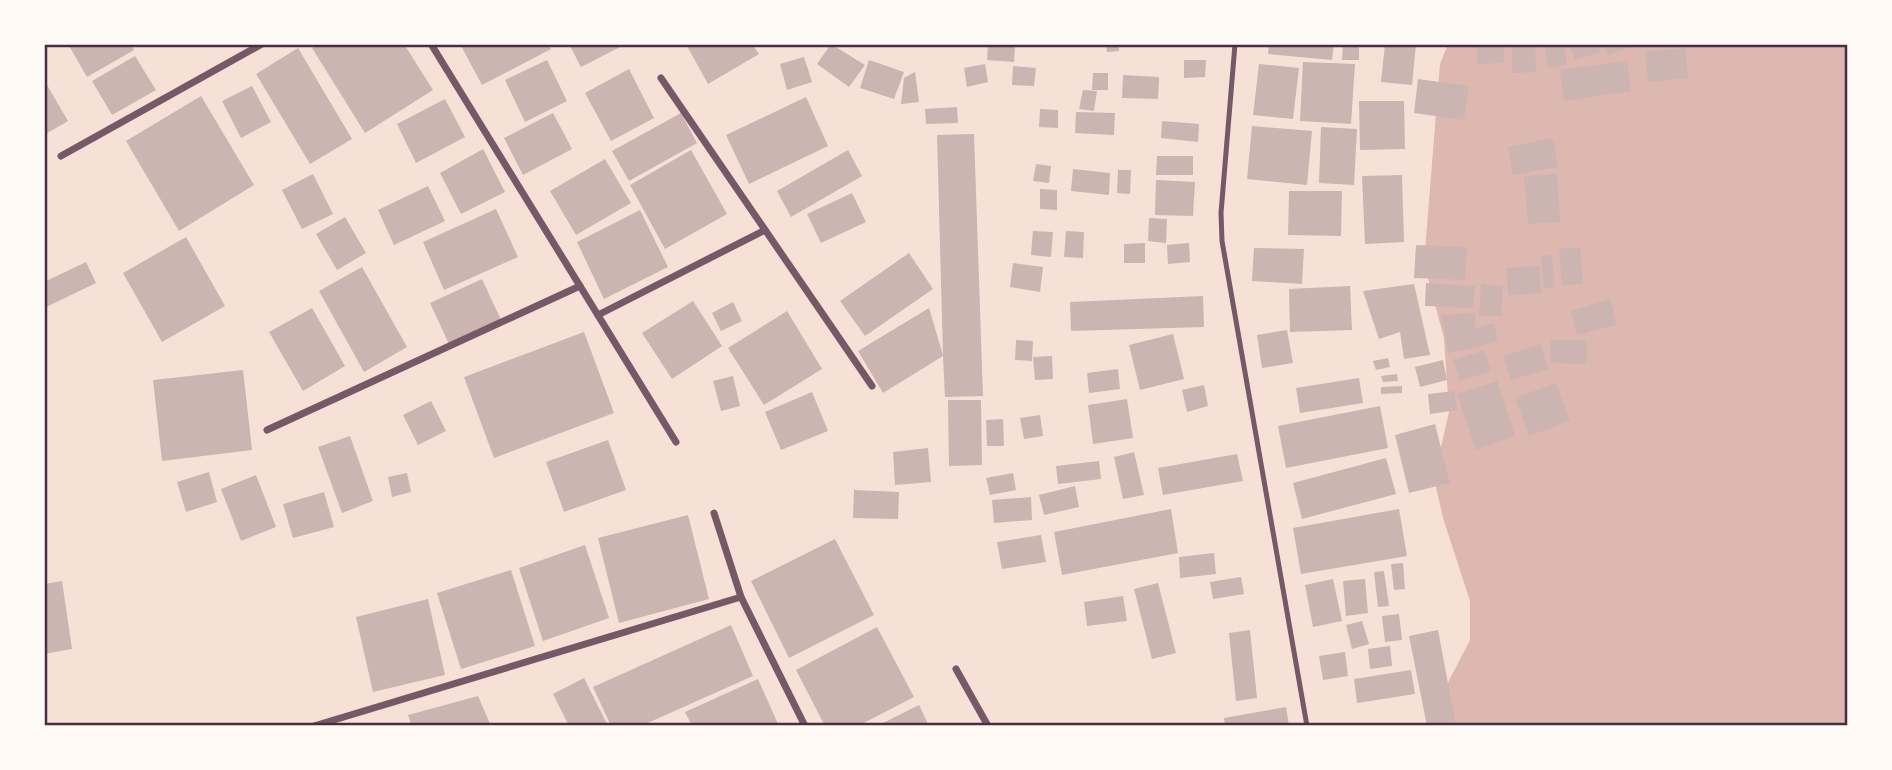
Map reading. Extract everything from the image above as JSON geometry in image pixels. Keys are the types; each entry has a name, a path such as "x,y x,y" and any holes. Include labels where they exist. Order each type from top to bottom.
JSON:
{"street":[{"path":"61,156 261,44"},
{"path":"431,44 676,442"},
{"path":"661,78 872,386"},
{"path":"598,315 765,230"},
{"path":"267,430 580,286"},
{"path":"715,513 741,597 805,726"},
{"path":"314,726 335,723 741,597"},
{"path":"956,669 988,726"}],"lane":[{"path":"1235,44 1221,213 1222,241 1307,726"}],"shaded area":[{"path":"1448,44 1848,44 1848,726 1445,726 1441,696 1470,640 1470,601 1443,518 1434,478 1449,412 1444,338 1424,263 1440,64"}],"building":[{"path":"68,44 131,44 134,50 87,77"},
{"path":"319,44 404,44 433,90 365,133 312,48"},
{"path":"460,44 548,44 551,49 482,85"},
{"path":"569,44 626,44 581,67"},
{"path":"752,44 759,54 708,84 687,46"},
{"path":"831,44 865,65 849,87 817,64"},
{"path":"1106,44 1119,44 1119,51 1107,52"},
{"path":"1269,44 1334,44 1332,60 1268,54"},
{"path":"1343,44 1359,44 1359,60 1342,60"},
{"path":"1385,44 1416,45 1412,85 1381,82"},
{"path":"1477,44 1504,44 1504,63 1477,64"},
{"path":"1512,44 1535,44 1536,72 1512,73"},
{"path":"1544,44 1564,44 1567,65 1548,68"},
{"path":"1570,44 1597,44 1600,52 1575,60"},
{"path":"1604,44 1639,44 1608,55"},
{"path":"988,45 1015,46 1014,62 987,60"},
{"path":"298,48 352,139 310,164 256,74"},
{"path":"1685,48 1688,78 1648,82 1645,52"},
{"path":"135,56 156,90 112,115 92,81"},
{"path":"804,57 812,82 787,90 780,64"},
{"path":"547,60 567,101 525,122 505,80"},
{"path":"869,60 904,72 894,99 860,88"},
{"path":"1184,60 1206,60 1205,77 1184,78"},
{"path":"1627,61 1631,91 1564,101 1560,70"},
{"path":"1303,62 1355,64 1351,124 1300,121"},
{"path":"985,64 988,82 967,87 964,68"},
{"path":"1259,64 1299,68 1293,119 1253,115"},
{"path":"1013,66 1036,68 1034,86 1012,85"},
{"path":"629,69 654,118 611,141 585,93"},
{"path":"915,72 919,102 901,104 904,78"},
{"path":"1093,73 1108,73 1108,90 1092,90"},
{"path":"1123,75 1159,77 1158,99 1122,98"},
{"path":"1418,79 1469,86 1464,120 1414,113"},
{"path":"44,80 68,121 44,135"},
{"path":"252,86 271,122 241,138 222,101"},
{"path":"1083,90 1097,91 1094,111 1079,109"},
{"path":"201,96 254,185 179,231 126,141"},
{"path":"806,97 828,146 749,184 726,135"},
{"path":"445,99 465,137 416,163 397,124"},
{"path":"1359,101 1404,101 1405,149 1360,150"},
{"path":"957,107 958,123 926,124 925,109"},
{"path":"1040,109 1058,110 1058,128 1039,127"},
{"path":"1076,112 1115,113 1114,135 1075,133"},
{"path":"553,113 572,149 523,175 504,138"},
{"path":"681,113 697,143 629,181 612,151"},
{"path":"1162,121 1199,124 1198,142 1161,138"},
{"path":"1252,126 1312,131 1307,185 1247,179"},
{"path":"1321,127 1357,129 1354,185 1319,183"},
{"path":"974,134 983,396 945,397 943,356 883,393 858,351 929,308 943,355 937,135"},
{"path":"1553,138 1558,167 1513,175 1508,147"},
{"path":"483,149 505,192 461,214 440,173"},
{"path":"691,150 727,214 665,249 630,185"},
{"path":"848,150 862,176 791,217 777,191"},
{"path":"1157,156 1193,156 1193,175 1156,175"},
{"path":"605,159 631,203 576,235 550,191"},
{"path":"1036,164 1051,166 1049,183 1033,181"},
{"path":"1073,169 1110,173 1109,195 1071,191"},
{"path":"1118,170 1131,170 1130,194 1117,193"},
{"path":"313,174 333,214 302,229 282,190"},
{"path":"1557,174 1560,222 1528,224 1524,176"},
{"path":"1402,175 1404,242 1365,244 1362,176"},
{"path":"1156,180 1195,182 1193,216 1155,215"},
{"path":"428,186 445,221 394,245 378,210"},
{"path":"1040,189 1057,190 1057,210 1040,209"},
{"path":"1289,191 1342,191 1341,236 1288,235"},
{"path":"852,193 866,222 821,243 807,214"},
{"path":"496,209 518,257 444,290 423,242"},
{"path":"640,210 668,267 604,299 577,242"},
{"path":"345,217 366,253 337,270 316,234"},
{"path":"1149,218 1167,219 1166,243 1148,241"},
{"path":"1033,231 1053,232 1051,257 1031,255"},
{"path":"1066,231 1084,232 1083,258 1064,257"},
{"path":"186,237 225,306 162,342 123,273"},
{"path":"1145,243 1145,263 1124,263 1124,244"},
{"path":"1189,243 1190,262 1168,264 1167,245"},
{"path":"1416,245 1467,247 1465,280 1414,278"},
{"path":"1580,247 1583,284 1562,285 1559,249"},
{"path":"1254,248 1304,249 1302,284 1252,281"},
{"path":"909,253 933,289 865,336 840,301"},
{"path":"1552,255 1555,287 1544,288 1541,256"},
{"path":"86,262 96,283 44,308 44,282"},
{"path":"1013,263 1043,267 1040,292 1010,287"},
{"path":"1540,266 1541,293 1508,295 1507,268"},
{"path":"362,267 407,347 364,372 319,291"},
{"path":"482,279 501,320 449,344 430,303"},
{"path":"1426,283 1475,286 1473,308 1425,306"},
{"path":"1414,284 1430,355 1404,359 1400,332 1379,339 1363,291"},
{"path":"1481,284 1503,286 1501,316 1479,316"},
{"path":"1350,286 1352,330 1290,332 1289,289"},
{"path":"1203,296 1204,327 1071,331 1070,302"},
{"path":"1610,299 1617,325 1577,335 1571,311"},
{"path":"693,301 722,346 672,379 642,333"},
{"path":"733,302 742,321 721,331 712,313"},
{"path":"312,308 345,366 303,391 269,332"},
{"path":"787,311 822,369 764,405 728,348"},
{"path":"1475,313 1475,328 1494,323 1498,342 1449,353 1441,315"},
{"path":"1287,330 1293,363 1262,368 1257,335"},
{"path":"584,332 614,413 494,458 464,377"},
{"path":"1173,334 1184,379 1140,390 1129,345"},
{"path":"1016,340 1033,341 1032,361 1015,360"},
{"path":"1551,340 1587,340 1587,364 1550,363"},
{"path":"1541,344 1548,369 1511,380 1503,356"},
{"path":"1484,350 1491,371 1460,381 1453,360"},
{"path":"1052,356 1053,379 1035,380 1033,357"},
{"path":"1388,358 1390,367 1376,370 1373,361"},
{"path":"1443,360 1447,380 1420,387 1415,367"},
{"path":"1118,369 1120,389 1089,393 1087,373"},
{"path":"243,370 252,450 162,461 153,380"},
{"path":"1397,374 1398,381 1383,382 1381,376"},
{"path":"733,376 740,406 721,411 713,381"},
{"path":"1359,378 1363,403 1300,413 1296,388"},
{"path":"1497,381 1515,436 1476,450 1457,394"},
{"path":"1556,383 1570,421 1529,436 1515,398"},
{"path":"1204,385 1208,406 1187,412 1182,390"},
{"path":"1402,386 1402,393 1381,394 1381,387"},
{"path":"1454,391 1457,410 1430,414 1428,394"},
{"path":"812,392 828,431 781,450 765,412"},
{"path":"1127,399 1133,438 1093,444 1088,405"},
{"path":"948,400 981,400 982,465 949,466"},
{"path":"431,401 446,431 418,445 403,415"},
{"path":"1380,406 1388,448 1286,468 1278,426"},
{"path":"1040,415 1043,436 1024,439 1020,418"},
{"path":"1003,419 1004,446 987,446 986,420"},
{"path":"1435,424 1450,483 1409,493 1395,435"},
{"path":"350,436 373,501 342,513 318,447"},
{"path":"608,440 626,490 564,512 546,462"},
{"path":"928,448 931,482 895,485 893,452"},
{"path":"1134,452 1144,495 1123,499 1114,457"},
{"path":"1237,454 1243,481 1163,495 1158,468"},
{"path":"1386,458 1396,494 1302,519 1293,483"},
{"path":"1099,461 1101,479 1058,484 1056,466"},
{"path":"209,472 217,502 186,512 177,482"},
{"path":"407,473 411,492 392,497 388,477"},
{"path":"1013,473 1016,490 990,495 986,478"},
{"path":"256,475 276,527 241,541 221,489"},
{"path":"1075,486 1079,507 1044,515 1039,495"},
{"path":"854,490 899,492 898,519 853,518"},
{"path":"324,492 334,527 293,538 283,504"},
{"path":"1031,497 1032,520 994,523 992,500"},
{"path":"1171,509 1178,553 1062,575 1054,532"},
{"path":"1399,509 1407,556 1301,574 1293,528"},
{"path":"688,515 709,599 619,623 598,538"},
{"path":"1041,535 1046,562 1002,569 997,542"},
{"path":"835,539 874,615 789,658 751,581"},
{"path":"585,545 609,618 543,641 519,568"},
{"path":"1214,553 1216,574 1180,578 1179,557"},
{"path":"1403,563 1405,589 1394,590 1391,564"},
{"path":"511,570 535,646 461,669 437,593"},
{"path":"1384,571 1389,606 1378,607 1374,572"},
{"path":"1241,577 1244,594 1213,599 1210,582"},
{"path":"1333,579 1342,621 1313,627 1305,585"},
{"path":"1365,579 1368,613 1346,616 1343,581"},
{"path":"62,581 72,649 44,654 44,584"},
{"path":"1158,583 1176,653 1152,659 1134,589"},
{"path":"1123,596 1127,621 1087,626 1084,602"},
{"path":"428,599 445,675 373,692 356,617"},
{"path":"1399,614 1402,640 1385,642 1382,616"},
{"path":"1362,621 1369,644 1352,649 1346,625"},
{"path":"731,625 753,676 641,726 611,726 593,687"},
{"path":"877,627 914,697 858,726 825,726 796,670"},
{"path":"1250,630 1257,698 1236,701 1229,633"},
{"path":"1438,630 1456,726 1427,726 1409,636"},
{"path":"1390,646 1392,666 1370,669 1368,649"},
{"path":"1345,652 1348,676 1323,680 1319,656"},
{"path":"1411,670 1415,694 1357,703 1354,679"},
{"path":"584,678 608,726 569,726 553,694"},
{"path":"758,679 779,726 692,726 685,712"},
{"path":"478,696 491,726 412,726 408,715"},
{"path":"919,705 929,726 877,726"},
{"path":"1286,707 1289,726 1225,726 1224,718"}]}
